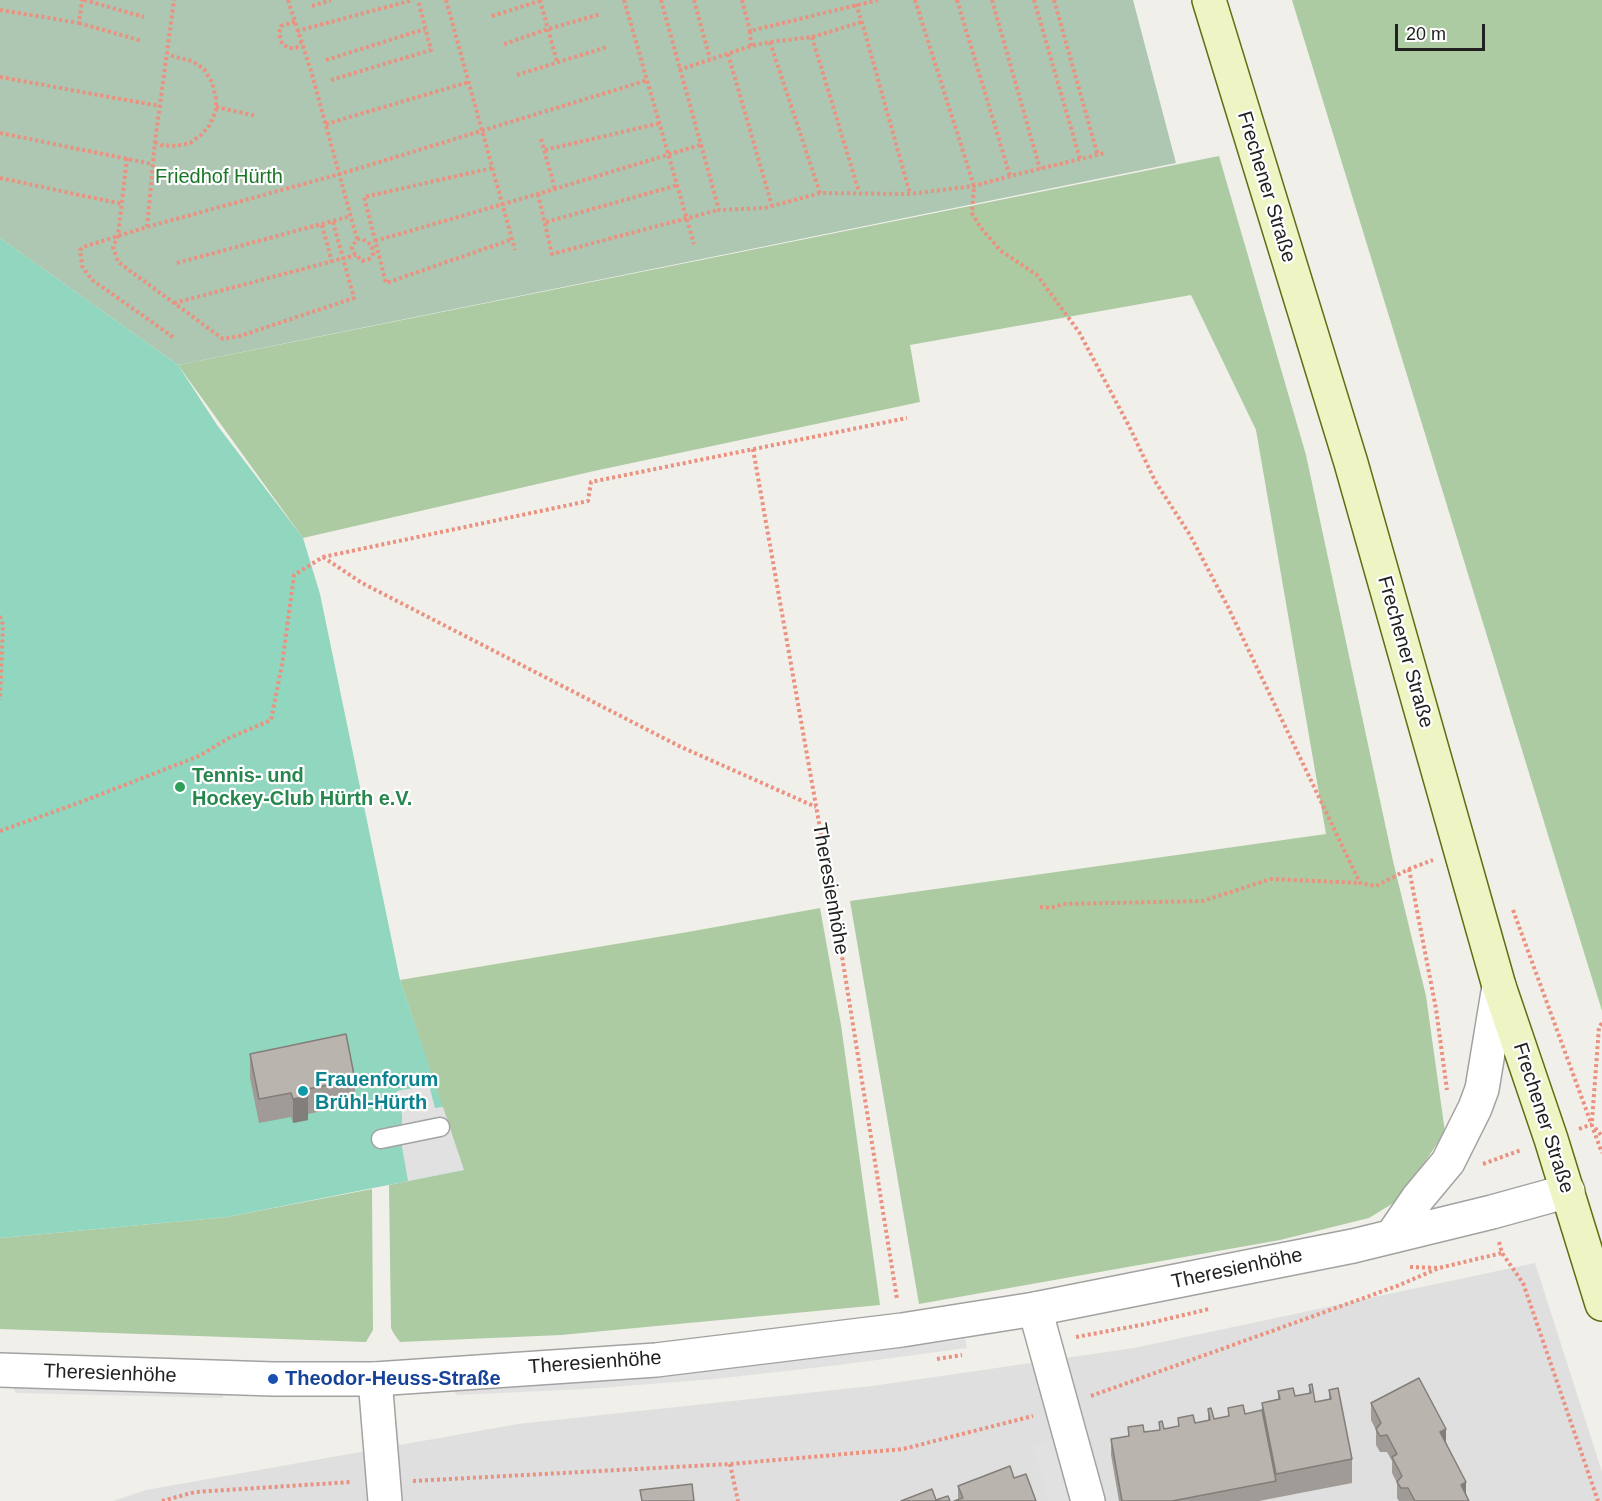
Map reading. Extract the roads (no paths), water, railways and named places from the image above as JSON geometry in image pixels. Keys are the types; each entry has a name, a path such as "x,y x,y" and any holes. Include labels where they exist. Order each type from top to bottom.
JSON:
{"main road":[{"name":"Frechener Straße","path":"1209,0 1351,463 1499,986 1568,1191 1602,1304"}],"street":[{"path":"1392,1236 1418,1198 1448,1162 1475,1108 1482,1089 1499,986"},
{"name":"Theresienhöhe","path":"0,1370 273,1379 375,1378 656,1360 902,1330 1035,1309 1353,1246 1568,1191"},
{"path":"1035,1309 1088,1501"},
{"path":"375,1378 384,1490"}],"lane":[{"path":"381,1139 440,1127"}],"place":[{"name":"Tennis- und Hockey-Club Hürth e.V.","path":"180,787"},
{"name":"Frauenforum Brühl-Hürth","path":"303,1091"},
{"name":"Theodor-Heuss-Straße","path":"273,1379"}],"park label":[{"name":"Friedhof Hürth","path":"219,177"}]}
